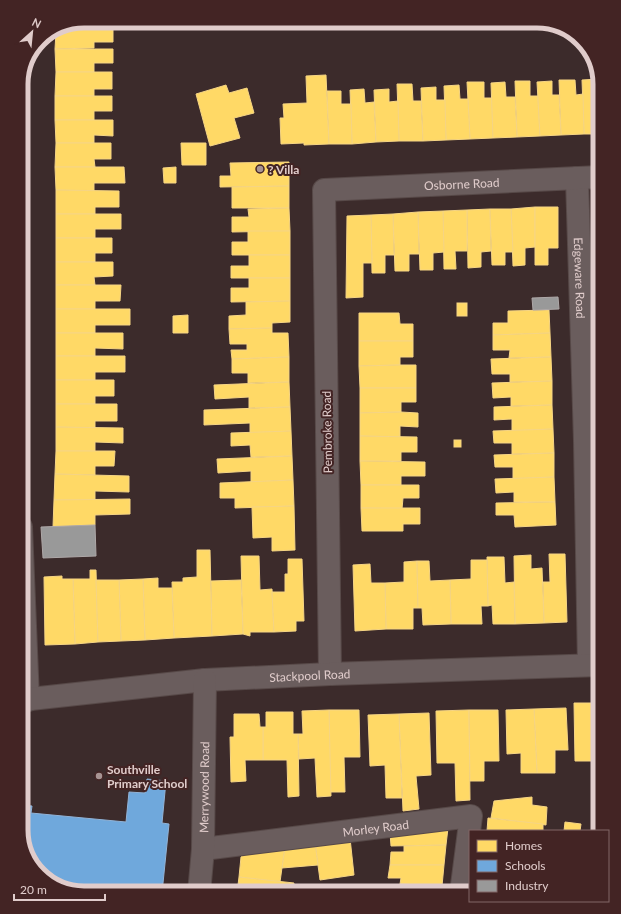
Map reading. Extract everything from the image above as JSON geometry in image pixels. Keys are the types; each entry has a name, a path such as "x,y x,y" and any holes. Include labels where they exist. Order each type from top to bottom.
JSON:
{"street":[{"name":"Osborne Road","path":"324,190 593,177"},
{"name":"Edgeware Road","path":"577,178 592,440 593,515"},
{"name":"Pembroke Road","path":"324,190 330,674"},
{"name":"Stackpool Road","path":"28,700 205,680 593,665"},
{"name":"Merrywood Road","path":"200,886 203,849 205,680"},
{"name":"Morley Road","path":"203,849 471,816 470,830"},
{"name":"Morley Road","path":"465,886 469,838"}],"building: Homes":[{"path":"84,28 113,28 113,42 94,42 94,48 55,49 56,36 63,32"},
{"path":"55,49 113,49 113,63 94,63 94,72 56,72"},
{"path":"56,72 112,72 112,89 94,89 94,96 55,96"},
{"path":"326,75 329,144 281,144 280,118 284,118 283,104 307,103 306,76"},
{"path":"593,79 593,134 584,134 582,80"},
{"path":"559,80 575,80 576,95 583,94 584,134 561,135"},
{"path":"515,81 530,81 530,96 538,96 540,136 517,137"},
{"path":"552,81 552,95 559,95 561,135 540,136 537,82"},
{"path":"467,82 484,82 484,98 492,98 493,138 470,139"},
{"path":"505,82 506,97 515,97 517,137 493,138 491,83"},
{"path":"397,84 412,84 413,101 421,101 423,141 399,141"},
{"path":"226,85 229,93 247,88 254,113 234,118 240,138 210,146 196,94"},
{"path":"459,85 460,99 468,99 470,139 446,140 444,86"},
{"path":"436,87 436,100 445,100 446,140 423,141 421,88"},
{"path":"364,89 365,103 374,102 376,142 352,144 350,90"},
{"path":"389,89 389,102 398,101 399,141 376,142 374,90"},
{"path":"327,91 341,91 341,104 351,104 352,144 329,144"},
{"path":"55,96 112,96 112,111 94,111 94,120 55,120"},
{"path":"55,120 113,120 113,136 94,135 94,143 56,143"},
{"path":"56,143 111,143 111,159 94,159 95,167 55,167"},
{"path":"181,143 206,143 206,165 182,165"},
{"name":"? Villa","path":"289,162 289,186 220,187 220,176 231,176 230,163"},
{"path":"55,167 124,167 125,183 94,183 94,191 56,190"},
{"path":"176,167 176,183 164,183 163,168"},
{"path":"289,186 289,208 232,208 232,187"},
{"path":"56,190 119,191 119,207 95,207 95,214 56,214"},
{"path":"535,207 535,247 525,248 525,265 513,266 511,209"},
{"path":"535,207 558,207 558,248 548,248 548,265 535,265"},
{"path":"289,208 290,231 232,232 232,217 249,217 248,209"},
{"path":"490,209 491,251 481,252 481,267 468,268 467,210"},
{"path":"490,209 511,209 513,252 505,252 505,265 492,265"},
{"path":"467,210 467,251 455,251 456,269 444,269 443,211"},
{"path":"443,211 444,252 433,253 433,270 420,270 418,212"},
{"path":"418,212 419,254 409,254 409,271 395,271 393,214"},
{"path":"56,214 121,214 121,229 95,229 95,238 56,238"},
{"path":"393,214 394,255 385,255 385,273 372,273 371,215"},
{"path":"371,215 372,263 363,263 363,297 346,298 347,216"},
{"path":"248,231 290,231 290,255 232,255 232,242 248,242"},
{"path":"56,238 112,238 112,253 95,253 95,262 56,262"},
{"path":"249,255 290,255 290,278 231,278 231,266 249,266"},
{"path":"56,262 113,262 113,276 94,277 95,285 56,285"},
{"path":"249,278 290,278 290,301 231,302 231,288 249,288"},
{"path":"56,285 121,285 120,301 95,301 95,309 56,309"},
{"path":"290,301 290,322 272,323 272,328 229,329 229,316 246,315 246,302"},
{"path":"457,303 467,303 467,316 457,316"},
{"path":"56,309 130,309 130,325 95,325 95,333 56,333"},
{"path":"549,310 550,333 493,335 493,323 508,323 508,311"},
{"path":"359,313 399,313 400,324 413,324 413,341 359,341"},
{"path":"188,315 188,333 173,333 173,316"},
{"path":"272,328 272,333 288,333 289,357 232,359 231,350 247,350 247,344 230,344 229,329"},
{"path":"56,333 123,333 123,349 95,348 95,356 56,356"},
{"path":"550,333 551,357 509,358 510,350 493,350 493,335"},
{"path":"359,341 413,341 413,357 400,357 400,365 359,366"},
{"path":"56,356 125,356 125,372 95,372 95,380 56,380"},
{"path":"289,357 289,382 248,383 248,373 232,373 232,359"},
{"path":"551,357 552,381 510,382 510,374 492,374 491,359"},
{"path":"416,365 416,388 360,388 359,366"},
{"path":"56,380 114,380 114,396 95,396 95,404 56,404"},
{"path":"552,381 552,405 511,406 511,397 493,398 492,383"},
{"path":"289,382 290,407 249,408 249,397 215,399 214,385"},
{"path":"360,388 416,388 416,402 401,402 401,412 360,413"},
{"path":"56,404 117,404 117,421 95,421 95,428 56,427"},
{"path":"552,405 553,429 512,431 512,419 494,420 494,407"},
{"path":"290,407 291,431 250,433 250,423 204,425 204,410"},
{"path":"360,413 418,413 418,427 400,426 400,437 360,436"},
{"path":"56,427 123,428 123,443 95,442 95,451 56,451"},
{"path":"553,429 554,453 512,454 512,443 494,443 493,431"},
{"path":"291,431 292,456 251,457 250,445 231,446 231,433"},
{"path":"360,436 417,437 417,452 401,452 401,461 360,461"},
{"path":"454,440 461,440 461,447 454,447"},
{"path":"56,451 115,451 114,466 95,466 95,475 55,474"},
{"path":"554,453 554,477 513,479 513,467 495,467 494,455"},
{"path":"292,456 293,480 251,482 251,471 218,473 217,459"},
{"path":"360,461 425,462 425,476 401,476 401,485 361,485"},
{"path":"55,474 129,476 129,492 95,491 95,500 54,500"},
{"path":"554,477 555,502 514,502 514,492 496,493 495,479"},
{"path":"293,480 294,506 235,508 235,498 220,498 220,483"},
{"path":"361,485 419,485 419,498 403,498 402,509 361,508"},
{"path":"130,499 130,514 95,515 95,525 53,527 54,500"},
{"path":"555,502 556,525 515,527 514,515 496,515 496,503"},
{"path":"294,506 295,550 272,551 272,537 253,538 252,507"},
{"path":"361,508 420,508 420,524 403,524 403,531 362,531"},
{"path":"197,550 210,550 212,636 174,638 172,582 183,582 183,578 197,577"},
{"path":"549,554 565,554 567,622 544,623 543,582 550,582"},
{"path":"531,555 531,569 542,568 544,623 515,624 514,556"},
{"path":"241,556 259,556 260,590 272,589 274,632 250,632 250,636 243,634"},
{"path":"487,557 504,557 505,583 514,582 515,624 493,624 492,605 488,606"},
{"path":"288,559 302,559 304,621 296,621 296,631 274,632 272,592 285,592 285,574 288,574"},
{"path":"471,560 487,560 488,606 481,606 482,624 451,624 450,580 471,579"},
{"path":"417,561 418,608 413,608 413,629 386,629 385,583 404,582 404,562"},
{"path":"417,561 429,561 430,581 450,580 451,624 423,625 422,608 418,608"},
{"path":"370,564 371,583 385,583 386,629 355,631 353,565"},
{"path":"90,570 96,570 98,642 75,644 73,579 90,579"},
{"path":"62,576 62,579 73,579 75,644 45,645 44,577"},
{"path":"158,578 158,588 172,588 174,638 145,640 143,579"},
{"path":"143,579 145,640 121,641 119,580"},
{"path":"96,580 119,580 121,641 98,642"},
{"path":"241,580 243,634 212,636 211,581"},
{"path":"574,703 593,703 593,761 575,761"},
{"path":"566,708 568,750 555,750 555,773 537,773 534,709"},
{"path":"534,709 537,773 521,773 521,753 507,754 506,710"},
{"path":"329,710 359,710 360,757 344,757 345,792 330,792"},
{"path":"329,710 331,796 317,797 315,758 299,759 298,734 303,734 302,711"},
{"path":"469,710 470,800 456,801 455,763 437,763 436,711"},
{"path":"469,710 498,710 499,761 484,761 484,781 470,781"},
{"path":"266,712 293,712 293,734 298,734 299,796 288,797 287,760 263,760 263,727 266,727"},
{"path":"429,713 431,775 416,776 419,809 403,811 399,714"},
{"path":"234,714 259,714 260,727 263,727 263,760 245,760 246,781 231,782 230,737 234,737"},
{"path":"399,714 402,798 386,798 385,765 370,766 368,715"},
{"path":"532,797 532,805 547,807 546,825 491,818 494,801"},
{"path":"488,818 543,824 543,830 487,830"},
{"path":"565,822 581,824 580,830 564,830"},
{"path":"448,828 446,845 391,846 390,833"},
{"path":"350,838 354,875 320,880 315,843"},
{"path":"315,843 318,865 282,868 285,846"},
{"path":"446,845 444,865 390,865 391,852 404,852 404,846"},
{"path":"285,846 280,882 239,877 241,857 246,852"},
{"path":"390,865 444,865 442,886 400,884 401,878 388,878"},
{"path":"239,877 294,883 294,886 238,886"},
{"path":"400,884 442,886 400,886"}],"building: Schools":[{"path":"147,779 166,781 162,823 169,824 163,886 73,885 66,883 50,874 40,864 32,851 28,837 28,806 32,806 31,813 126,822 129,792 145,793"}],"building: Industry":[{"path":"558,297 559,309 533,310 532,298"},
{"path":"95,525 96,556 43,558 41,527"}],"place":[{"name":"? Villa","path":"260,169"},
{"name":"Southville Primary School","path":"99,776"}]}
